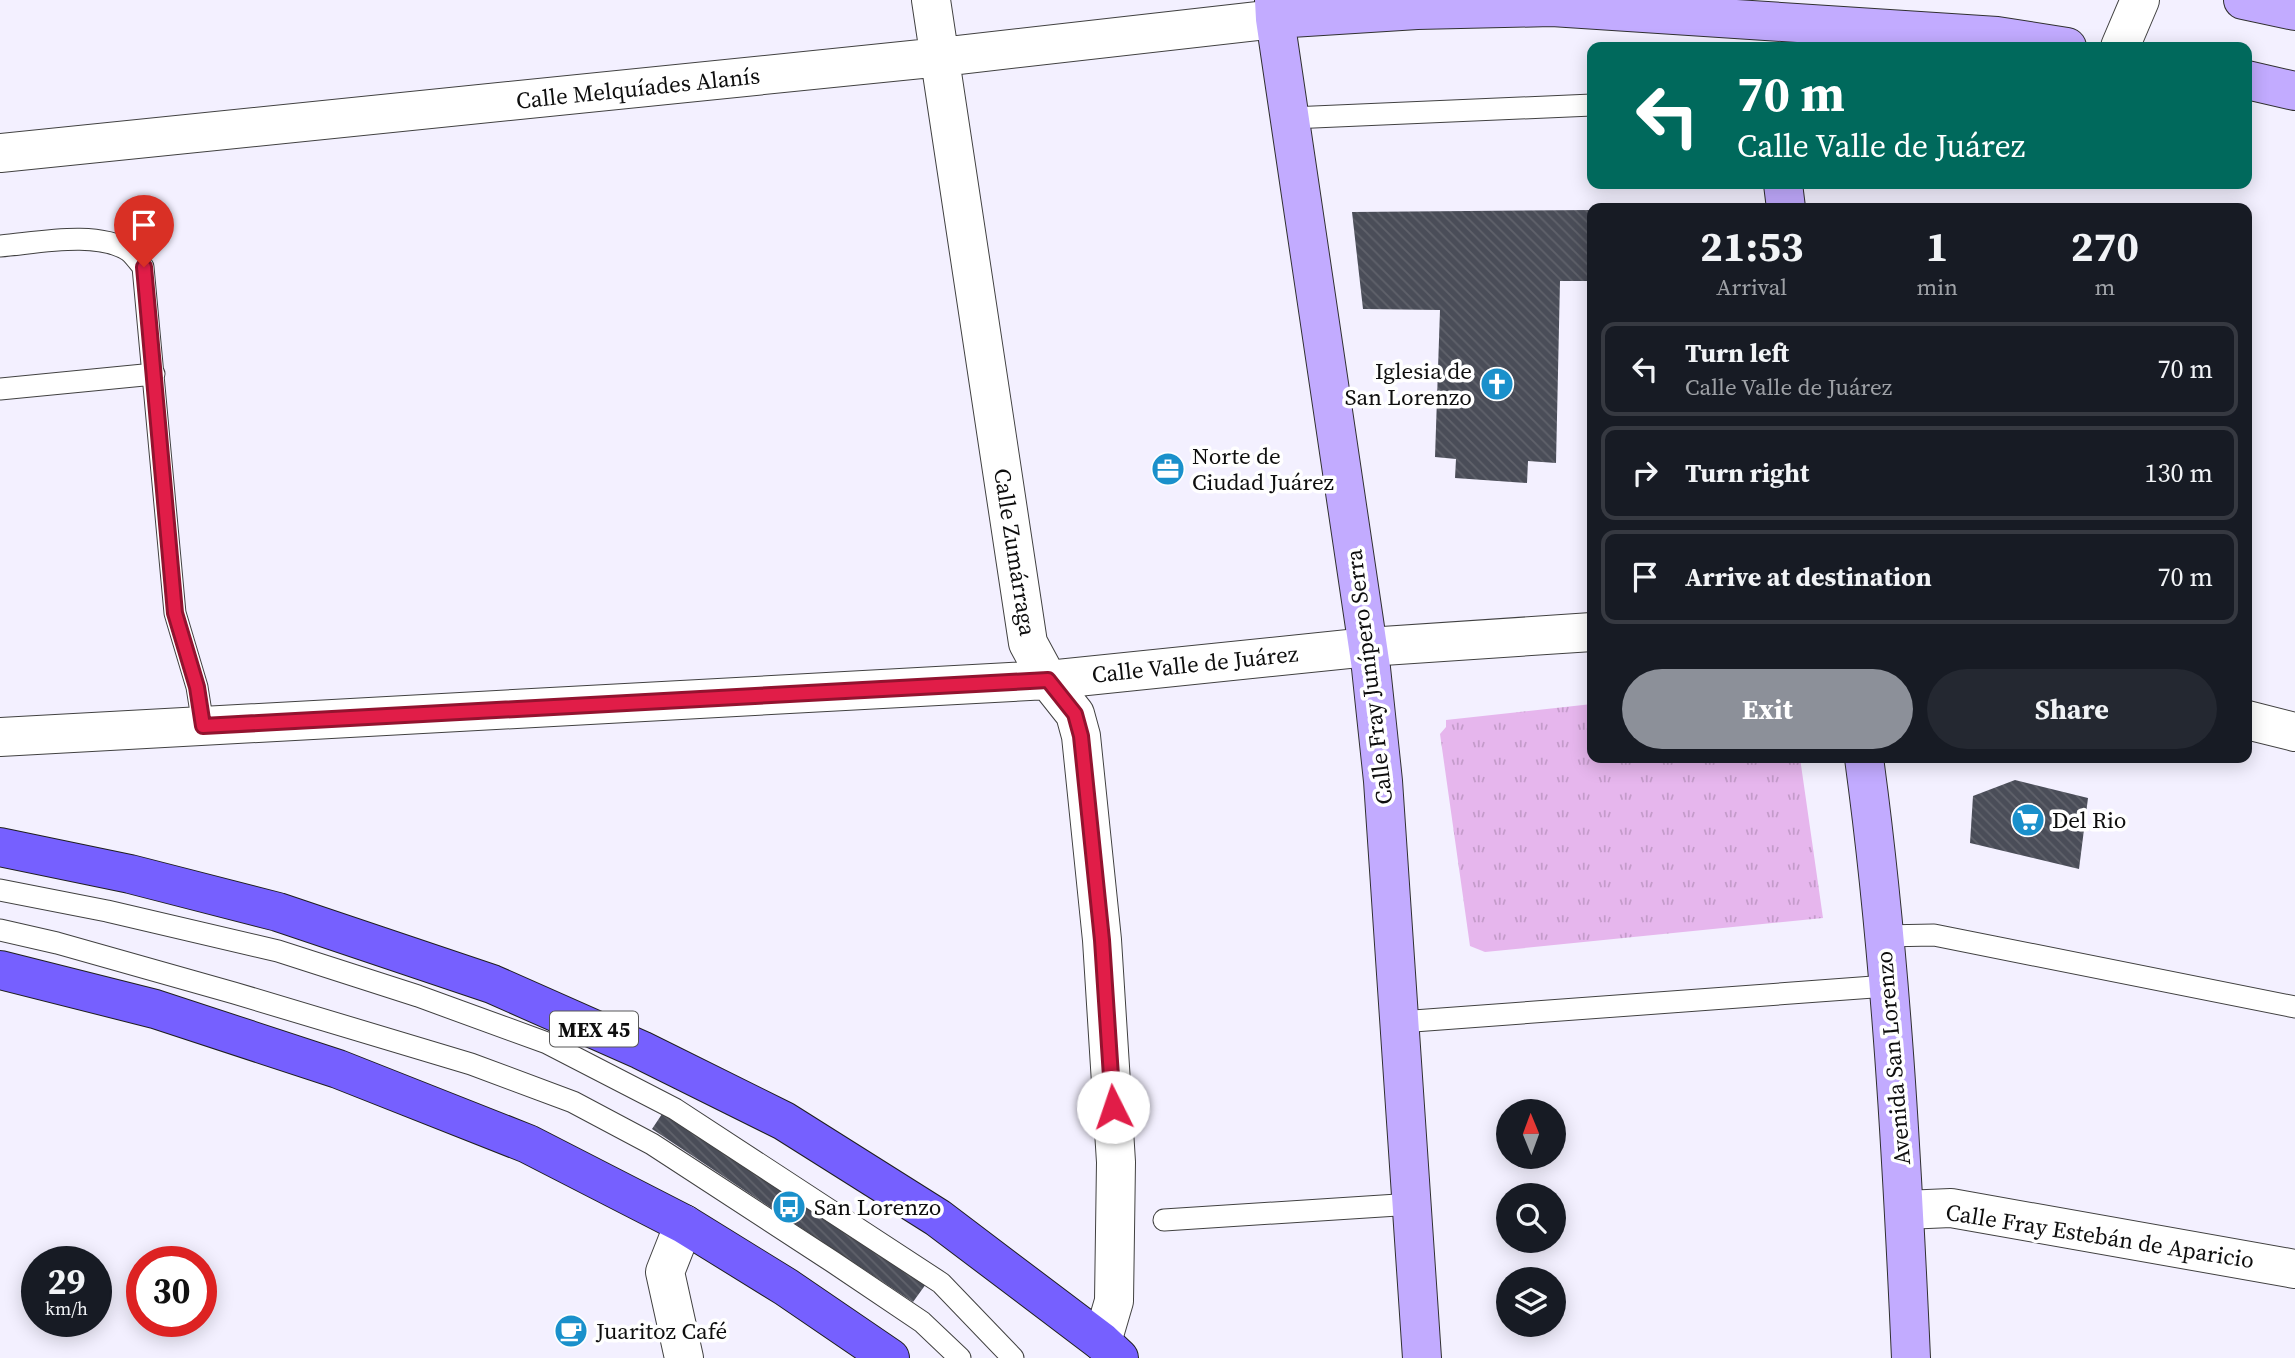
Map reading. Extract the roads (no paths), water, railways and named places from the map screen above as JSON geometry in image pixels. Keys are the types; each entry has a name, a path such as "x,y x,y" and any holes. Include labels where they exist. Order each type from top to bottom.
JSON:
{"main road":[{"path":"2243,0 2295,11"},
{"path":"1275,10 1408,5 1558,4 1758,23 1997,36 2035,42"},
{"name":"Calle Fray Junípero Serra","path":"1275,10 1368,647 1383,781 1422,1358"},
{"path":"2252,81 2295,91"},
{"name":"Avenida San Lorenzo","path":"1865,763 1883,936 1905,1210 1911,1358"},
{"name":"MEX 45","path":"0,847 130,874 278,912 492,984 629,1044 785,1121 938,1218 1111,1350"},
{"path":"0,970 155,1009 338,1069 528,1144 684,1224 786,1287 888,1358"}],"street":[{"name":"Calle Zumárraga","path":"932,0 1028,643 1048,680 1075,714 1081,736 1102,940 1116,1163 1111,1350"},
{"path":"2122,42 2140,0"},
{"name":"Calle Melquíades Alanís","path":"0,153 941,58 1275,10"},
{"name":"Calle Valle de Juárez","path":"0,737 1048,680 1368,647 1587,632"},
{"path":"2252,721 2295,732"},
{"name":"Calle Fray Estebán de Aparicio","path":"1905,1210 1951,1209 2295,1269"},
{"path":"684,1224 666,1272 684,1358"}],"lane":[{"path":"1291,118 1587,105"},
{"path":"0,246 100,240 129,251 144,267 175,613 197,687 203,726"},
{"path":"0,389 154,374"},
{"path":"0,890 107,911 278,951 418,996 547,1044 675,1109 941,1283 1013,1358"},
{"path":"0,930 82,950 392,1040 471,1064 573,1102 652,1144 833,1262 922,1322 960,1358"},
{"path":"1883,936 1934,936 2295,1007"},
{"path":"1400,1022 1887,986"},
{"path":"1164,1220 1413,1204"}],"place":[{"name":"Iglesia de San Lorenzo","path":"1497,384"},
{"name":"Norte de Ciudad Juárez","path":"1168,469"},
{"name":"Del Rio","path":"2028,820"},
{"name":"San Lorenzo","path":"789,1207"},
{"name":"Juaritoz Café","path":"571,1331"}]}
